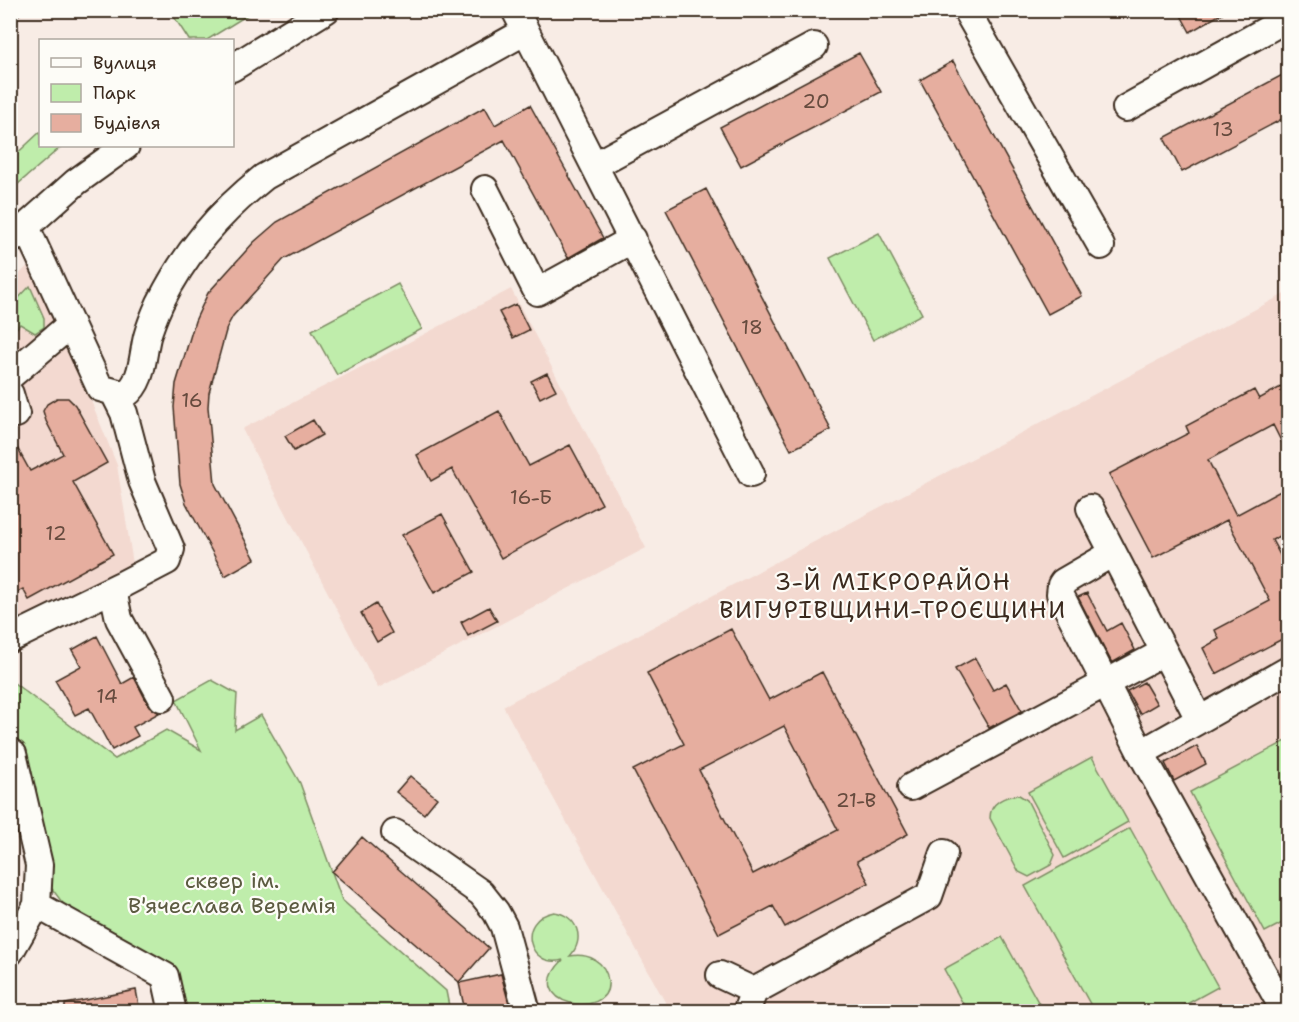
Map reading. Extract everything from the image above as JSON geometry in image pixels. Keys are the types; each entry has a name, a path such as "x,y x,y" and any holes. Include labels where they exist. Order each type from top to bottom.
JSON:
{"street":[{"path":"234,67 326,10"},
{"path":"966,10 1101,246"},
{"path":"1126,108 1283,17"},
{"path":"125,147 76,182 18,234 71,324 100,388 125,395 134,389 140,375 148,334 159,304 182,264 208,228 237,199 264,177 520,21 751,474"},
{"path":"595,165 814,46"},
{"path":"485,189 537,292 633,239"},
{"path":"10,376 71,324"},
{"path":"10,639 167,561 178,545 142,481 124,413 114,393"},
{"path":"1090,508 1199,719"},
{"path":"1113,553 1064,582 1060,590 1141,753 1285,1011"},
{"path":"121,585 114,595 119,619 162,698"},
{"path":"911,787 1164,652"},
{"path":"1141,753 1288,670"},
{"path":"10,752 13,754 39,865 37,905 10,952"},
{"path":"395,833 481,894 496,912 504,927 526,1011"},
{"path":"720,975 750,1001 929,896 944,854"},
{"path":"37,905 165,976 173,1011"}],"shaded area":[{"path":"34,260 117,465 134,570 11,635 11,282"},
{"path":"511,289 646,548 378,688 242,429"},
{"path":"1288,292 1288,1011 730,1012 725,1003 706,1011 670,1011 503,706"}],"green space":[{"path":"173,10 254,10 209,39 188,39 171,12"},
{"path":"39,133 39,147 61,147 11,190 11,159"},
{"path":"879,233 922,314 873,340 830,258"},
{"path":"398,284 422,329 337,375 312,330"},
{"path":"30,286 44,318 44,327 35,333 20,324 11,335 11,306"},
{"name":"сквер ім. В'ячеслава Веремія","path":"10,680 115,759 166,730 201,750 176,700 212,680 237,694 235,730 261,715 300,783 342,900 446,991 450,1011 181,1011 171,970 70,913 47,882 11,747"},
{"path":"1288,740 1288,920 1265,932 1190,792"},
{"path":"1092,757 1128,822 1064,858 1028,792"},
{"path":"1019,795 1027,800 1055,855 1051,865 1029,877 1019,872 990,818 995,804"},
{"path":"1130,828 1218,987 1174,1011 1094,1011 1025,886"},
{"path":"554,912 568,918 577,929 577,942 570,956 589,957 600,964 607,974 605,994 596,1001 583,1004 570,1003 558,997 551,988 552,976 563,960 551,961 541,958 534,951 530,933 534,924 542,916"},
{"path":"1002,937 1043,1011 967,1011 944,969"}],"building":[{"path":"1178,10 1228,10 1190,32"},
{"path":"859,53 881,92 741,166 720,127"},
{"path":"953,61 1082,296 1048,314 920,80"},
{"path":"1288,72 1288,116 1182,172 1164,138"},
{"path":"530,105 603,238 568,258 504,140 284,259 233,316 227,327 209,393 208,407 215,484 255,559 225,576 186,503 180,484 174,407 176,384 195,321 208,293 254,242 277,222 485,107 495,125"},
{"path":"706,189 831,430 791,450 666,210"},
{"path":"516,304 529,330 513,338 499,312"},
{"path":"547,373 556,390 540,398 531,381"},
{"path":"1288,383 1288,455 1273,425 1208,460 1236,515 1288,487 1288,531 1272,540 1288,570 1288,636 1216,674 1203,648 1219,639 1215,630 1270,601 1227,520 1153,558 1109,474 1189,433 1186,426 1254,390 1259,399"},
{"path":"57,398 68,398 75,405 107,463 73,482 113,554 29,600 23,589 10,596 10,435 30,471 63,454 43,411 47,404"},
{"path":"499,411 529,466 570,445 602,504 501,558 452,469 431,481 417,455"},
{"path":"313,420 322,435 294,451 285,436"},
{"path":"442,514 474,572 434,593 402,535"},
{"path":"1087,593 1107,631 1121,623 1135,650 1112,663 1078,597"},
{"path":"376,604 392,633 377,642 361,613"},
{"path":"489,607 497,621 468,636 461,622"},
{"path":"731,629 769,700 822,672 908,834 857,861 869,883 785,927 773,906 719,934 633,770 684,744 647,673","holes":["784,726 838,830 753,874 699,770"]},
{"path":"97,636 122,684 134,677 149,706 159,713 133,727 138,736 112,750 89,708 75,715 55,680 81,666 72,650"},
{"path":"975,658 993,690 1006,683 1022,711 989,728 955,669"},
{"path":"1144,682 1157,704 1140,714 1127,691"},
{"path":"1197,746 1206,764 1174,781 1165,763"},
{"path":"410,776 437,798 424,814 396,792"},
{"path":"362,837 489,948 459,982 332,872"},
{"path":"501,974 511,1011 465,1011 459,983"},
{"path":"136,990 140,1011 65,1011 65,1004"}],"tram line":[{"path":"10,21 25,10"}],"district":[{"name":"3-Й МІКРОРАЙОН ВИГУРІВЩИНИ-ТРОЄЩИНИ","path":"893,596"}]}
